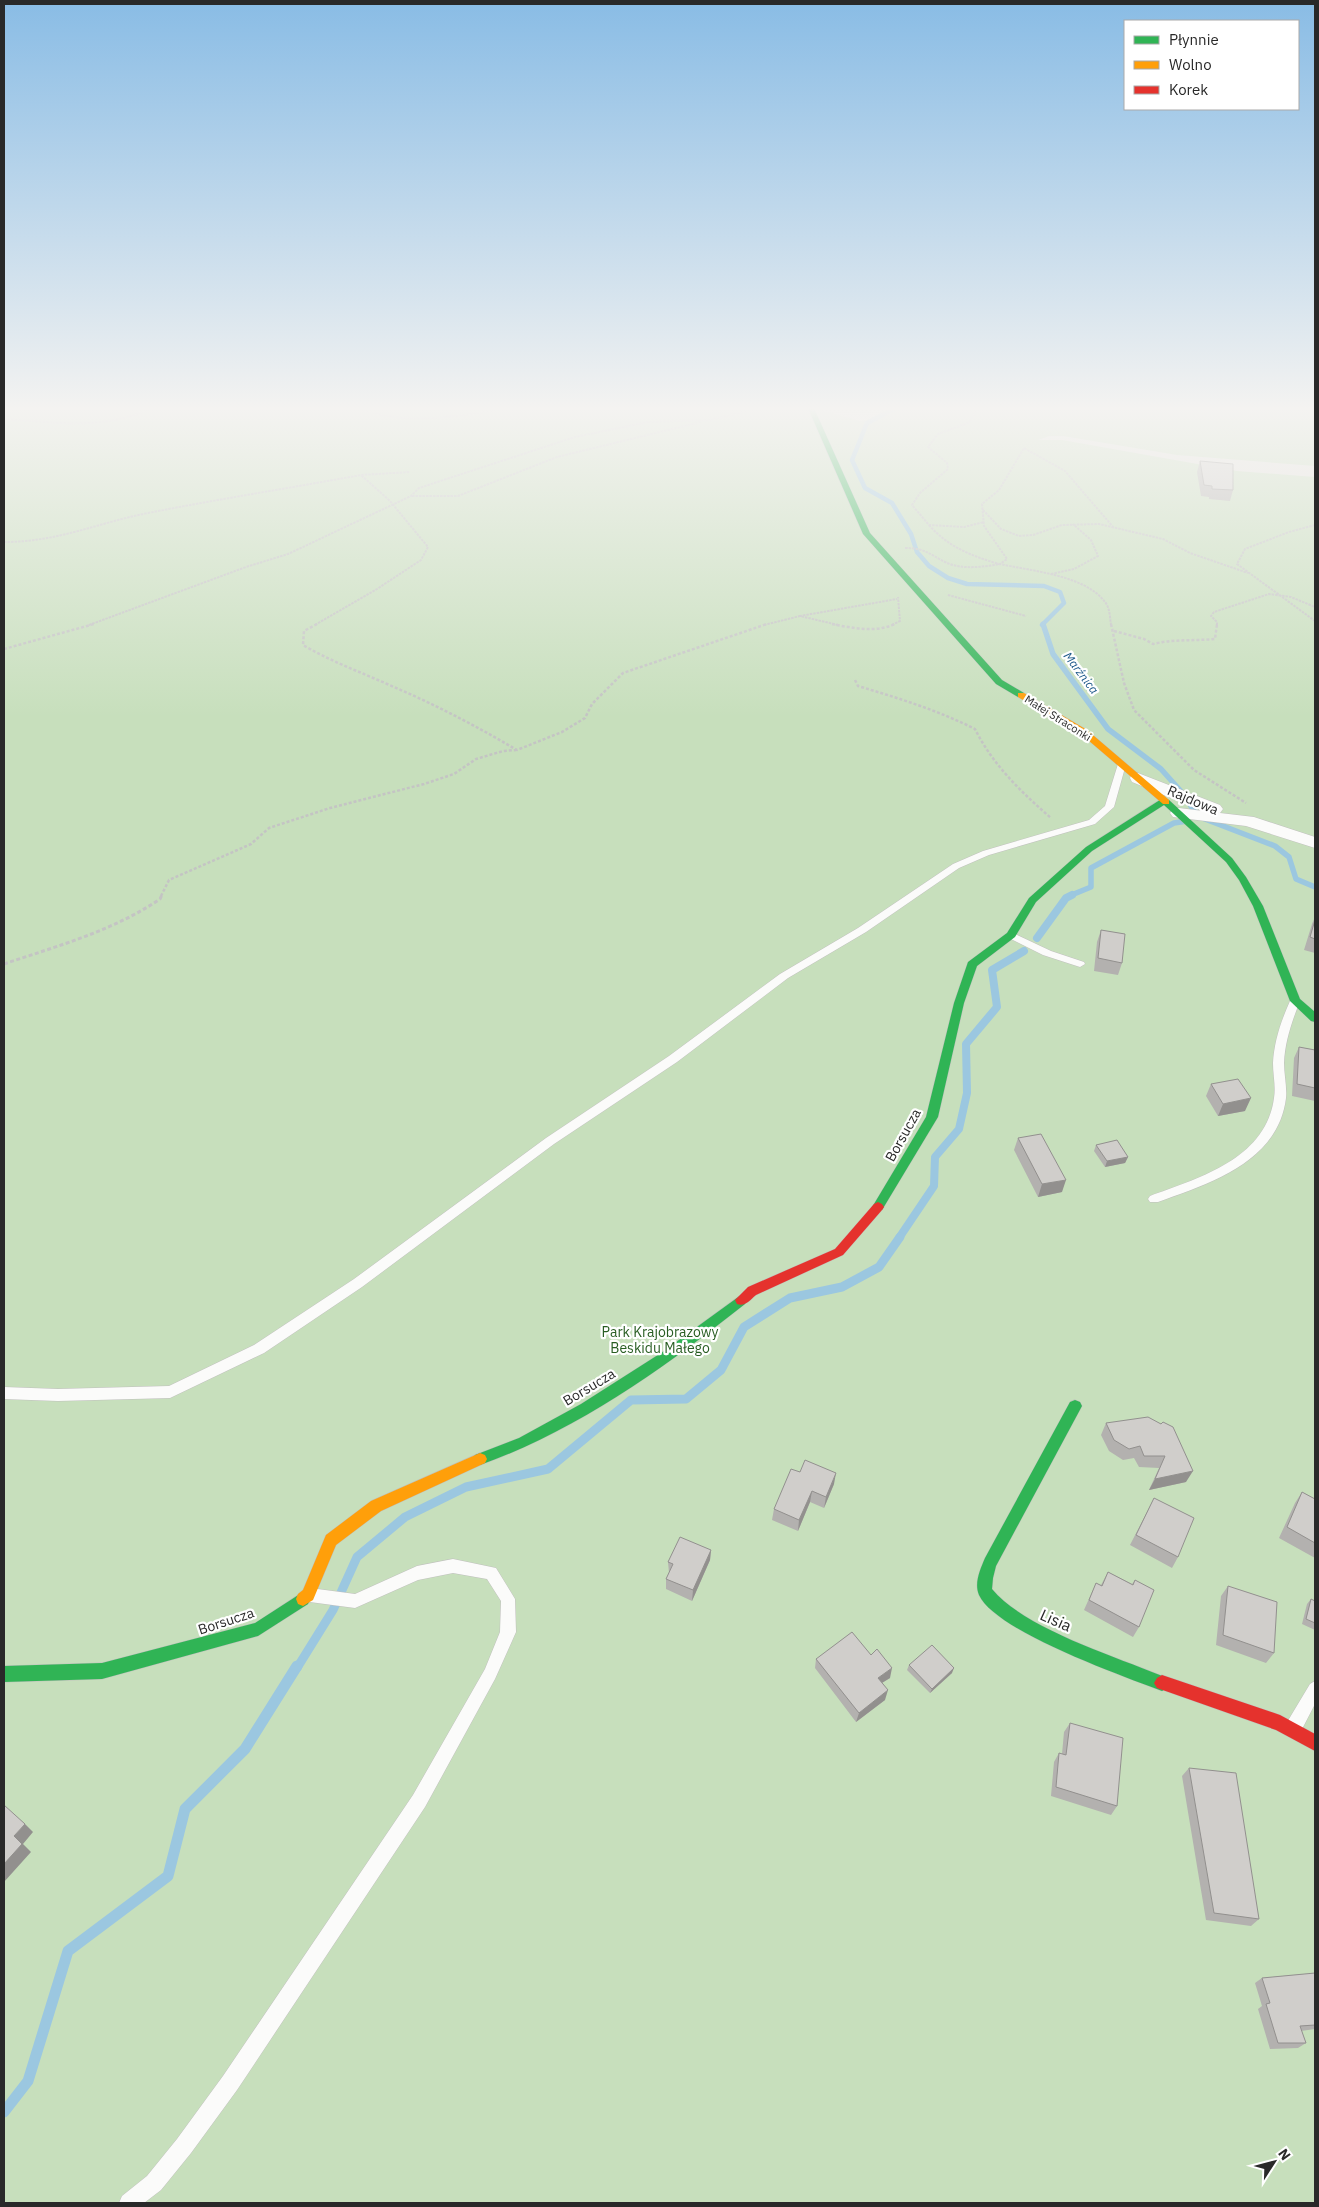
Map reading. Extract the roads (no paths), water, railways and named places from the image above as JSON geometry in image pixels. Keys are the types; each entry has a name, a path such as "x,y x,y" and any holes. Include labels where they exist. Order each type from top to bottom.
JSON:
{"street":[{"name":"Małej Straconki","path":"855,511 859,521 883,552 916,586 999,682 1084,732 1163,801 1184,813 1229,860 1244,879 1258,906 1295,1001 1315,1018"},
{"name":"Rajdowa","path":"1138,778 1248,813 1315,843"},
{"name":"Borsucza","path":"4,1674 102,1671 258,1629 308,1595 331,1540 376,1506 465,1464 530,1440 616,1390 706,1328 752,1291 839,1252 876,1213 932,1117 959,1003 972,964 1011,934 1032,900 1089,849 1163,801"},
{"name":"Rajdowa","path":"1184,813 1230,819 1248,813"},
{"name":"Lisia","path":"1075,1406 990,1562 984,1582 987,1596 996,1607 1017,1620 1056,1638 1182,1690 1293,1729 1315,1743"}],"lane":[{"path":"4,1393 170,1392 260,1349 358,1283 550,1141 673,1060 784,976 862,930 956,866 986,853 1092,822 1109,807 1122,764"},
{"path":"1011,934 1047,953 1080,964"},
{"path":"1154,1199 1212,1178 1242,1160 1259,1144 1277,1113 1280,1098 1278,1061 1282,1040 1295,1001"},
{"path":"129,2203 154,2183 224,2091 419,1800 490,1674 508,1632 508,1599 491,1573 453,1566 417,1573 355,1601 308,1595"},
{"path":"1293,1729 1315,1689"}],"waterway":[{"name":"Marźnica","path":"897,511 911,534 917,552 929,566 948,578 967,584 1044,586 1060,592 1064,603 1043,624"},
{"name":"Marźnica","path":"1043,624 1053,654 1108,729 1161,769 1186,797 1193,810 1205,819 1275,846 1289,857 1296,879 1315,887"},
{"path":"1069,896 1091,887 1091,868 1174,823 1187,821"},
{"path":"1037,938 1066,898 1072,895"},
{"path":"899,1238 934,1186 935,1157 959,1129 967,1093 966,1044 997,1007 992,970 1024,951"},
{"path":"297,1668 333,1610 357,1557 405,1517 466,1487 548,1469 631,1400 686,1399 721,1370 744,1327 790,1298 842,1287 879,1267 900,1237"},
{"path":"4,2112 28,2081 68,1951 168,1876 185,1809 245,1749 297,1666"}],"park label":[{"name":"Park Krajobrazowy Beskidu Małego","path":"660,1340"}]}
